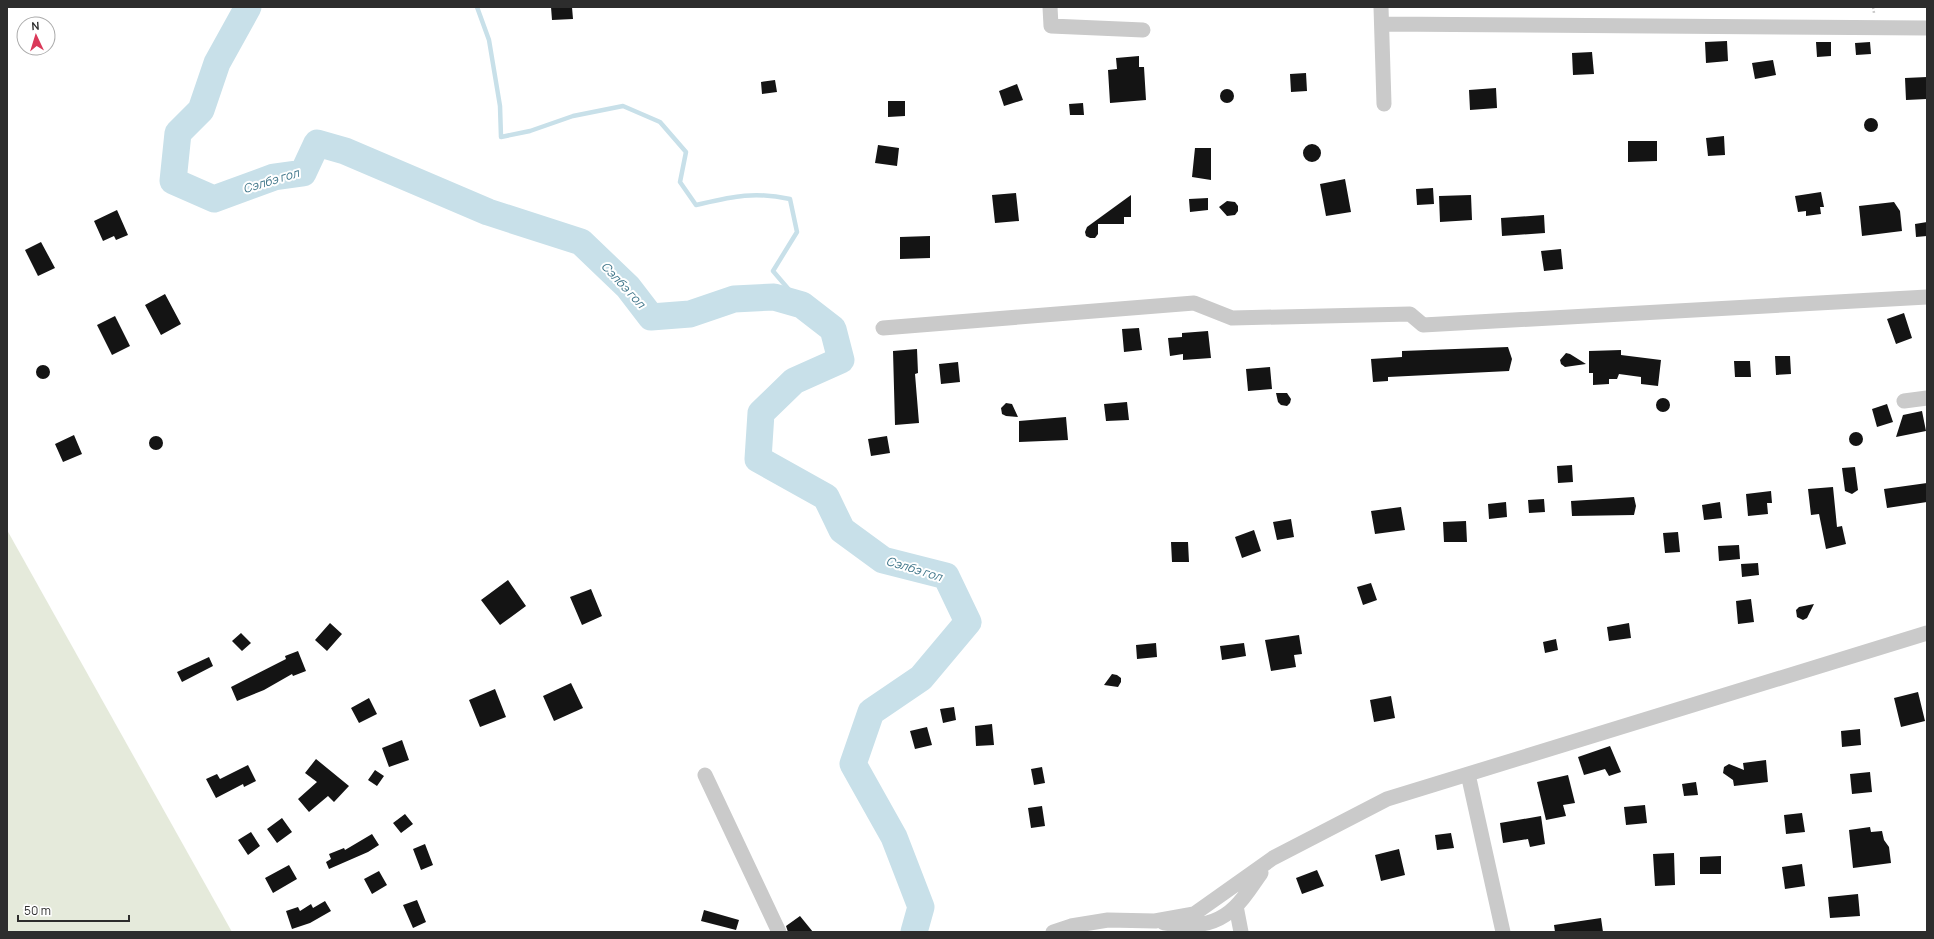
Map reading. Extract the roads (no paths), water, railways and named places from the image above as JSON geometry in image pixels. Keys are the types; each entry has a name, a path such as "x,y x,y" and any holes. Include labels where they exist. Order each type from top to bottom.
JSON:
{"street":[{"path":"1050,7 1051,26 1143,30"},
{"path":"1381,7 1384,104"},
{"path":"1382,24 1927,28"},
{"path":"883,328 1194,303 1232,318 1410,314 1423,325 1927,297"},
{"path":"1904,401 1927,398"},
{"path":"1155,921 1194,914 1274,858 1387,799 1927,633"},
{"path":"1468,774 1503,932"},
{"path":"705,775 779,932"},
{"path":"1053,932 1070,926 1108,920 1155,921 1183,927 1204,924 1226,915 1236,906 1274,858"},
{"path":"1236,906 1241,932"}],"waterway":[{"name":"Сэлбэ гол","path":"248,7 217,63 201,110 178,133 173,181 214,199 274,177 303,173 317,143 345,151 488,212 581,242 628,287 651,317 690,314 734,299 774,297 802,305 833,329 841,360 794,381 761,413 758,459 826,497 842,530 883,560 946,576 968,622 921,678 871,712 853,764 894,837 921,907 914,932"},
{"path":"477,7 489,40 500,106 501,137 530,131 573,116 623,106 660,122 686,152 680,182 696,205 731,197 753,195 765,195 790,199 797,232 773,271 802,305"}]}
